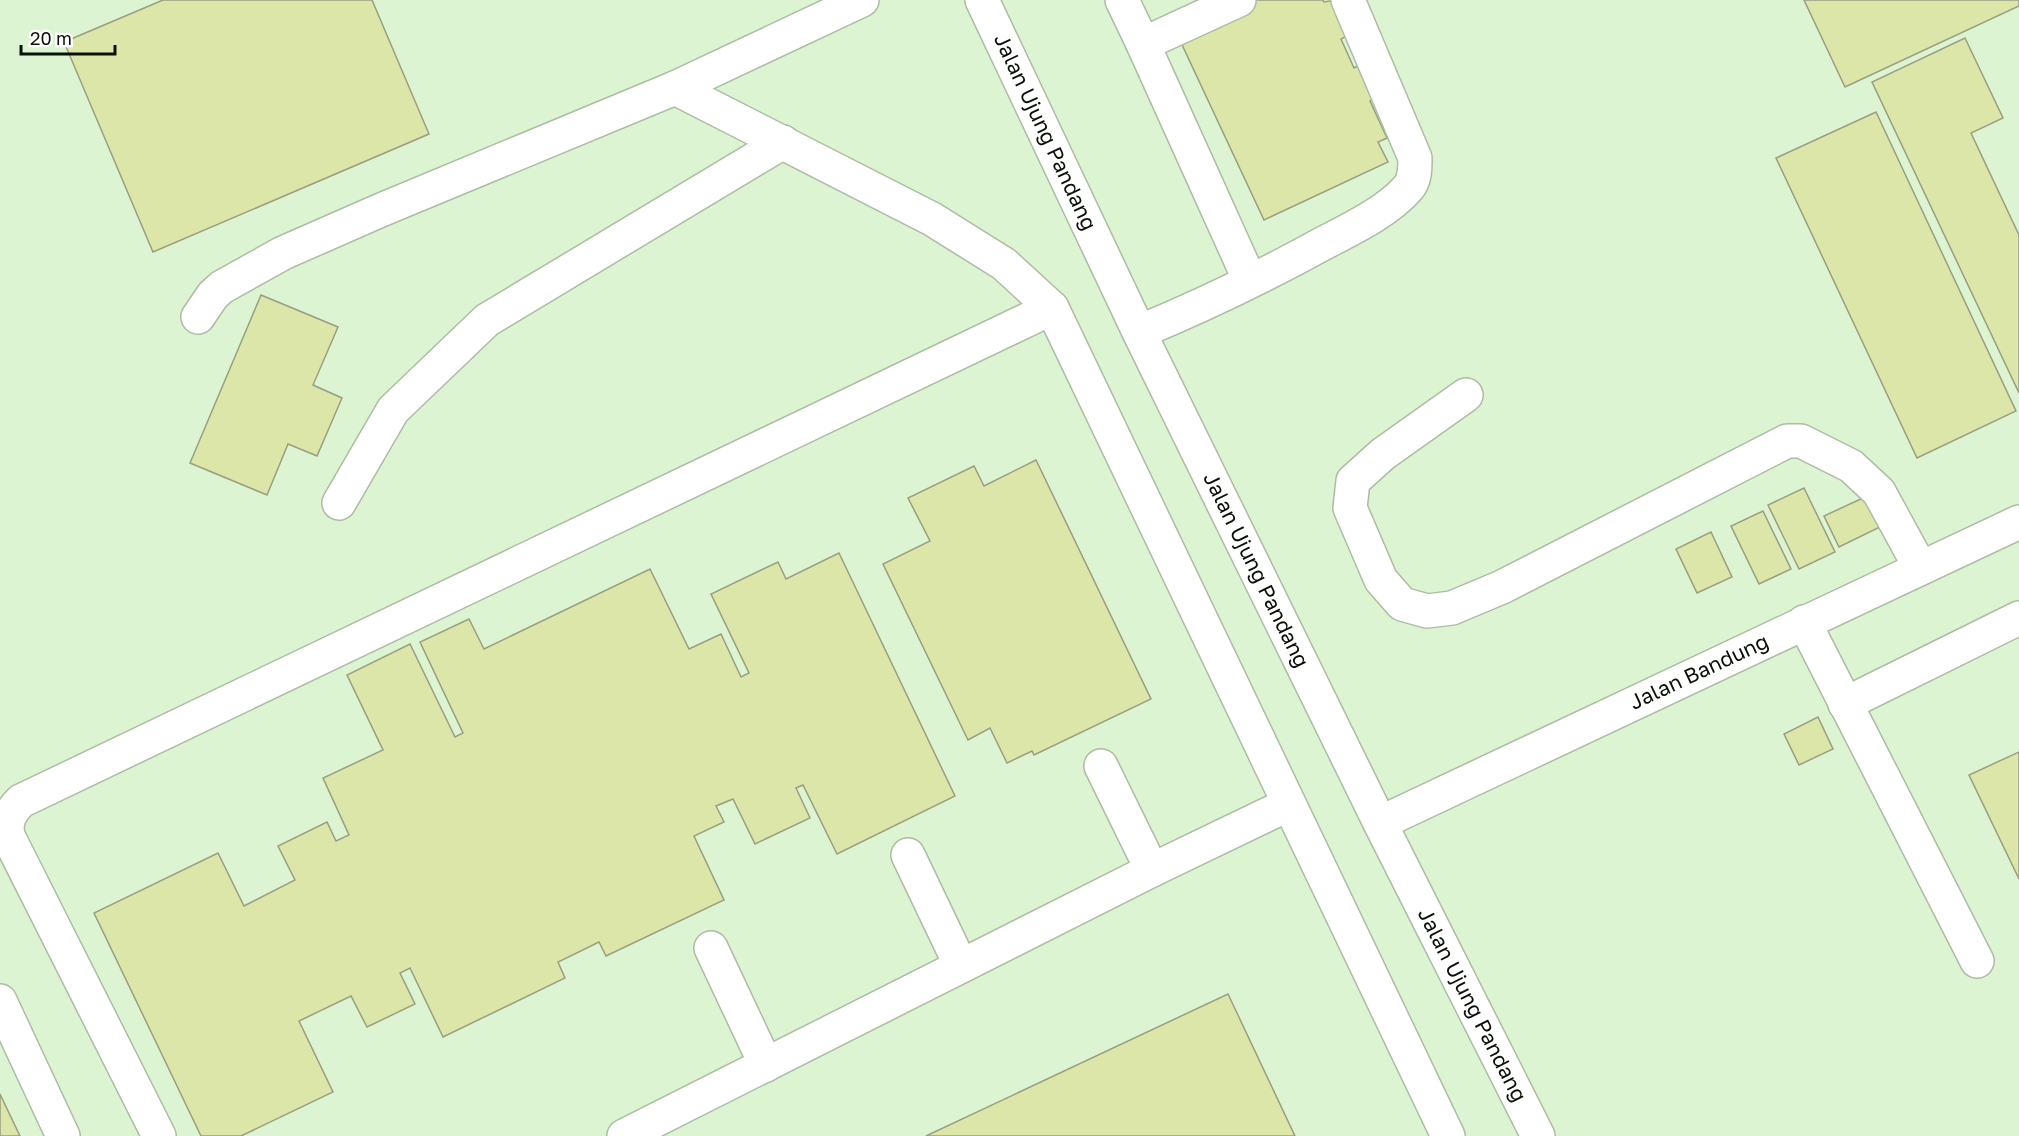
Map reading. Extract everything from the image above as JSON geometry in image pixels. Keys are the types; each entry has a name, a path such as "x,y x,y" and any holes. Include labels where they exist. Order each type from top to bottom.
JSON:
{"street":[{"path":"198,317 213,295 222,287 283,253 675,88 862,0"},
{"name":"Jalan Ujung Pandang","path":"982,0 1139,332 1380,823 1538,1136"},
{"path":"1122,0 1250,281"},
{"path":"1143,44 1239,0"},
{"path":"1139,332 1182,314 1362,224 1409,188 1414,175 1415,158 1348,0"},
{"path":"675,88 932,219 1004,264 1052,308 1448,1136"},
{"path":"339,503 393,410 487,320 783,142"},
{"path":"159,1136 8,836 6,826 8,819 13,809 21,801 1052,308"},
{"path":"1466,394 1383,454 1353,481 1350,508 1381,580 1402,604 1427,611 1452,608 1502,587 1787,441 1801,441 1851,466 1879,492 1920,567"},
{"name":"Jalan Bandung","path":"1380,823 2019,522"},
{"path":"1845,704 2019,618"},
{"path":"1804,622 1977,961"},
{"path":"1101,766 1152,870"},
{"path":"636,1133 961,966 1288,804"},
{"path":"908,855 961,966"},
{"path":"711,948 766,1065"},
{"path":"0,1001 63,1136"}],"shaded area":[{"path":"0,0 2019,0 2019,1136 0,1136"}],"building":[{"path":"163,0 372,0 429,134 153,252 64,42"},
{"path":"1250,0 1323,0 1324,2 1335,0 1351,34 1341,39 1354,68 1365,62 1381,96 1370,101 1387,138 1378,142 1388,162 1264,220 1177,34"},
{"path":"1804,0 2019,0 2019,6 1845,87"},
{"path":"1965,38 2003,118 1971,133 2019,235 2019,393 1872,82"},
{"path":"1876,112 2016,411 1917,458 1776,158"},
{"path":"261,295 338,327 313,385 342,398 317,456 288,444 267,495 190,463"},
{"path":"1036,460 1151,699 1034,755 1032,751 1007,763 990,728 968,740 883,564 930,541 908,498 974,466 984,486"},
{"path":"1804,488 1835,552 1799,569 1768,505"},
{"path":"1865,497 1880,527 1839,547 1824,516"},
{"path":"1763,511 1791,569 1759,584 1731,526"},
{"path":"1711,532 1732,577 1697,593 1676,549"},
{"path":"839,553 955,796 837,854 803,785 796,788 810,818 755,844 733,799 716,806 724,822 694,836 724,900 606,956 599,942 558,962 565,978 443,1037 410,968 400,973 415,1004 367,1027 351,996 299,1021 333,1092 241,1136 201,1136 94,913 218,853 244,906 295,880 278,846 327,822 336,841 349,835 323,778 383,750 347,675 410,644 455,737 463,733 420,642 469,619 484,649 650,569 689,649 721,634 741,677 749,673 711,594 778,562 786,579"},
{"path":"1818,717 1833,749 1799,765 1784,734"},
{"path":"2019,752 2019,879 1969,775"},
{"path":"1228,994 1295,1136 926,1136"},
{"path":"0,1094 20,1136 0,1136"}]}
